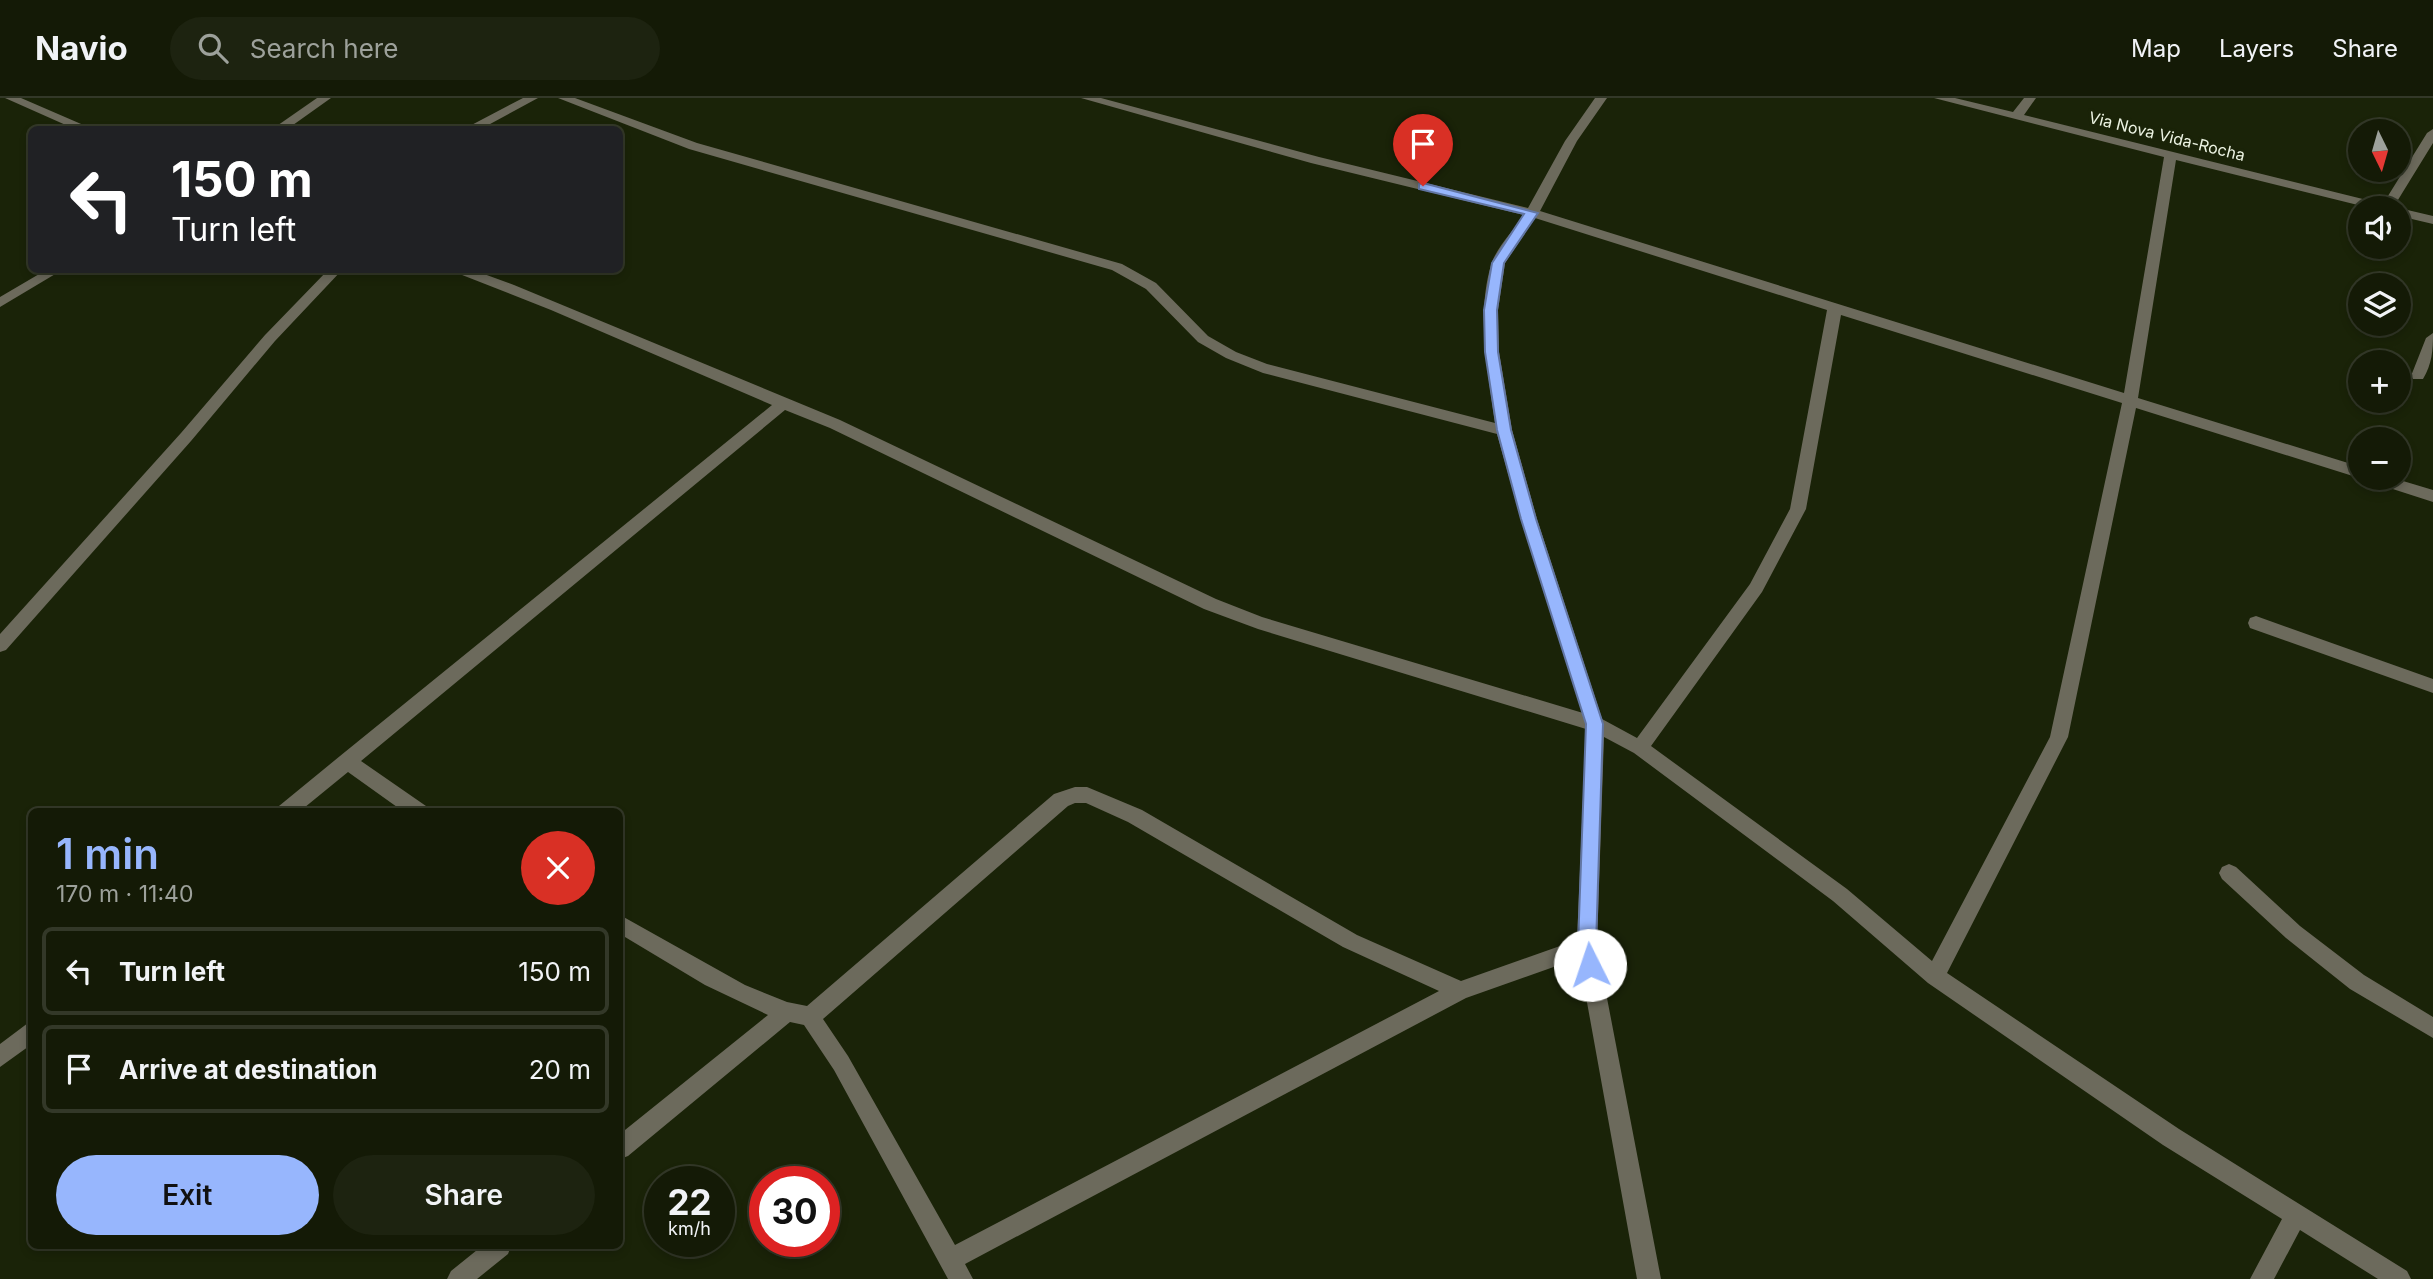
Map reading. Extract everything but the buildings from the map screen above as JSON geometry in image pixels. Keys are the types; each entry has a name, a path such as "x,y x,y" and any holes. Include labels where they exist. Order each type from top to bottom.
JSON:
{"street":[{"path":"11,98 79,126"},
{"path":"283,126 325,98"},
{"path":"476,126 532,98"},
{"path":"564,98 693,146 1117,267 1151,285 1203,339 1231,355 1264,368 1504,430"},
{"path":"1087,98 1315,160 1532,213 2348,469"},
{"path":"1601,98 1571,141 1532,213 1498,263 1491,310 1492,352 1504,430 1529,519 1595,724 1587,946 1649,1279"},
{"name":"Via Nova Vida-Rocha","path":"1940,98 2348,198"},
{"path":"2016,117 2030,98"},
{"path":"2394,196 2433,134"},
{"path":"1935,976 2059,737 2130,400 2171,154"},
{"path":"2411,215 2433,220"},
{"path":"0,303 50,273"},
{"path":"0,645 194,428 270,338 332,273"},
{"path":"470,273 529,294 835,424 1210,604 1258,622 1595,724 1640,748 1840,895 1935,976 2171,1137 2399,1279"},
{"path":"1640,748 1756,588 1798,509 1835,307"},
{"path":"2418,376 2433,338"},
{"path":"291,808 783,404"},
{"path":"2411,489 2433,496"},
{"path":"2256,624 2433,686"},
{"path":"346,761 413,808"},
{"path":"810,1017 1061,800 1076,795 1087,795 1135,816 1350,941 1460,991"},
{"path":"2229,873 2293,932 2357,982 2433,1028"},
{"path":"623,926 689,966 786,1013 810,1017 841,1063 961,1279"},
{"path":"951,1259 1460,991 1587,946"},
{"path":"623,1147 786,1013"},
{"path":"0,1057 28,1033"},
{"path":"2262,1279 2297,1213"},
{"path":"459,1279 496,1249"}],"route":[{"path":"1423,186 1532,213 1498,263 1491,310 1492,352 1504,430 1529,519 1595,724 1587,946 1590,965"}]}
